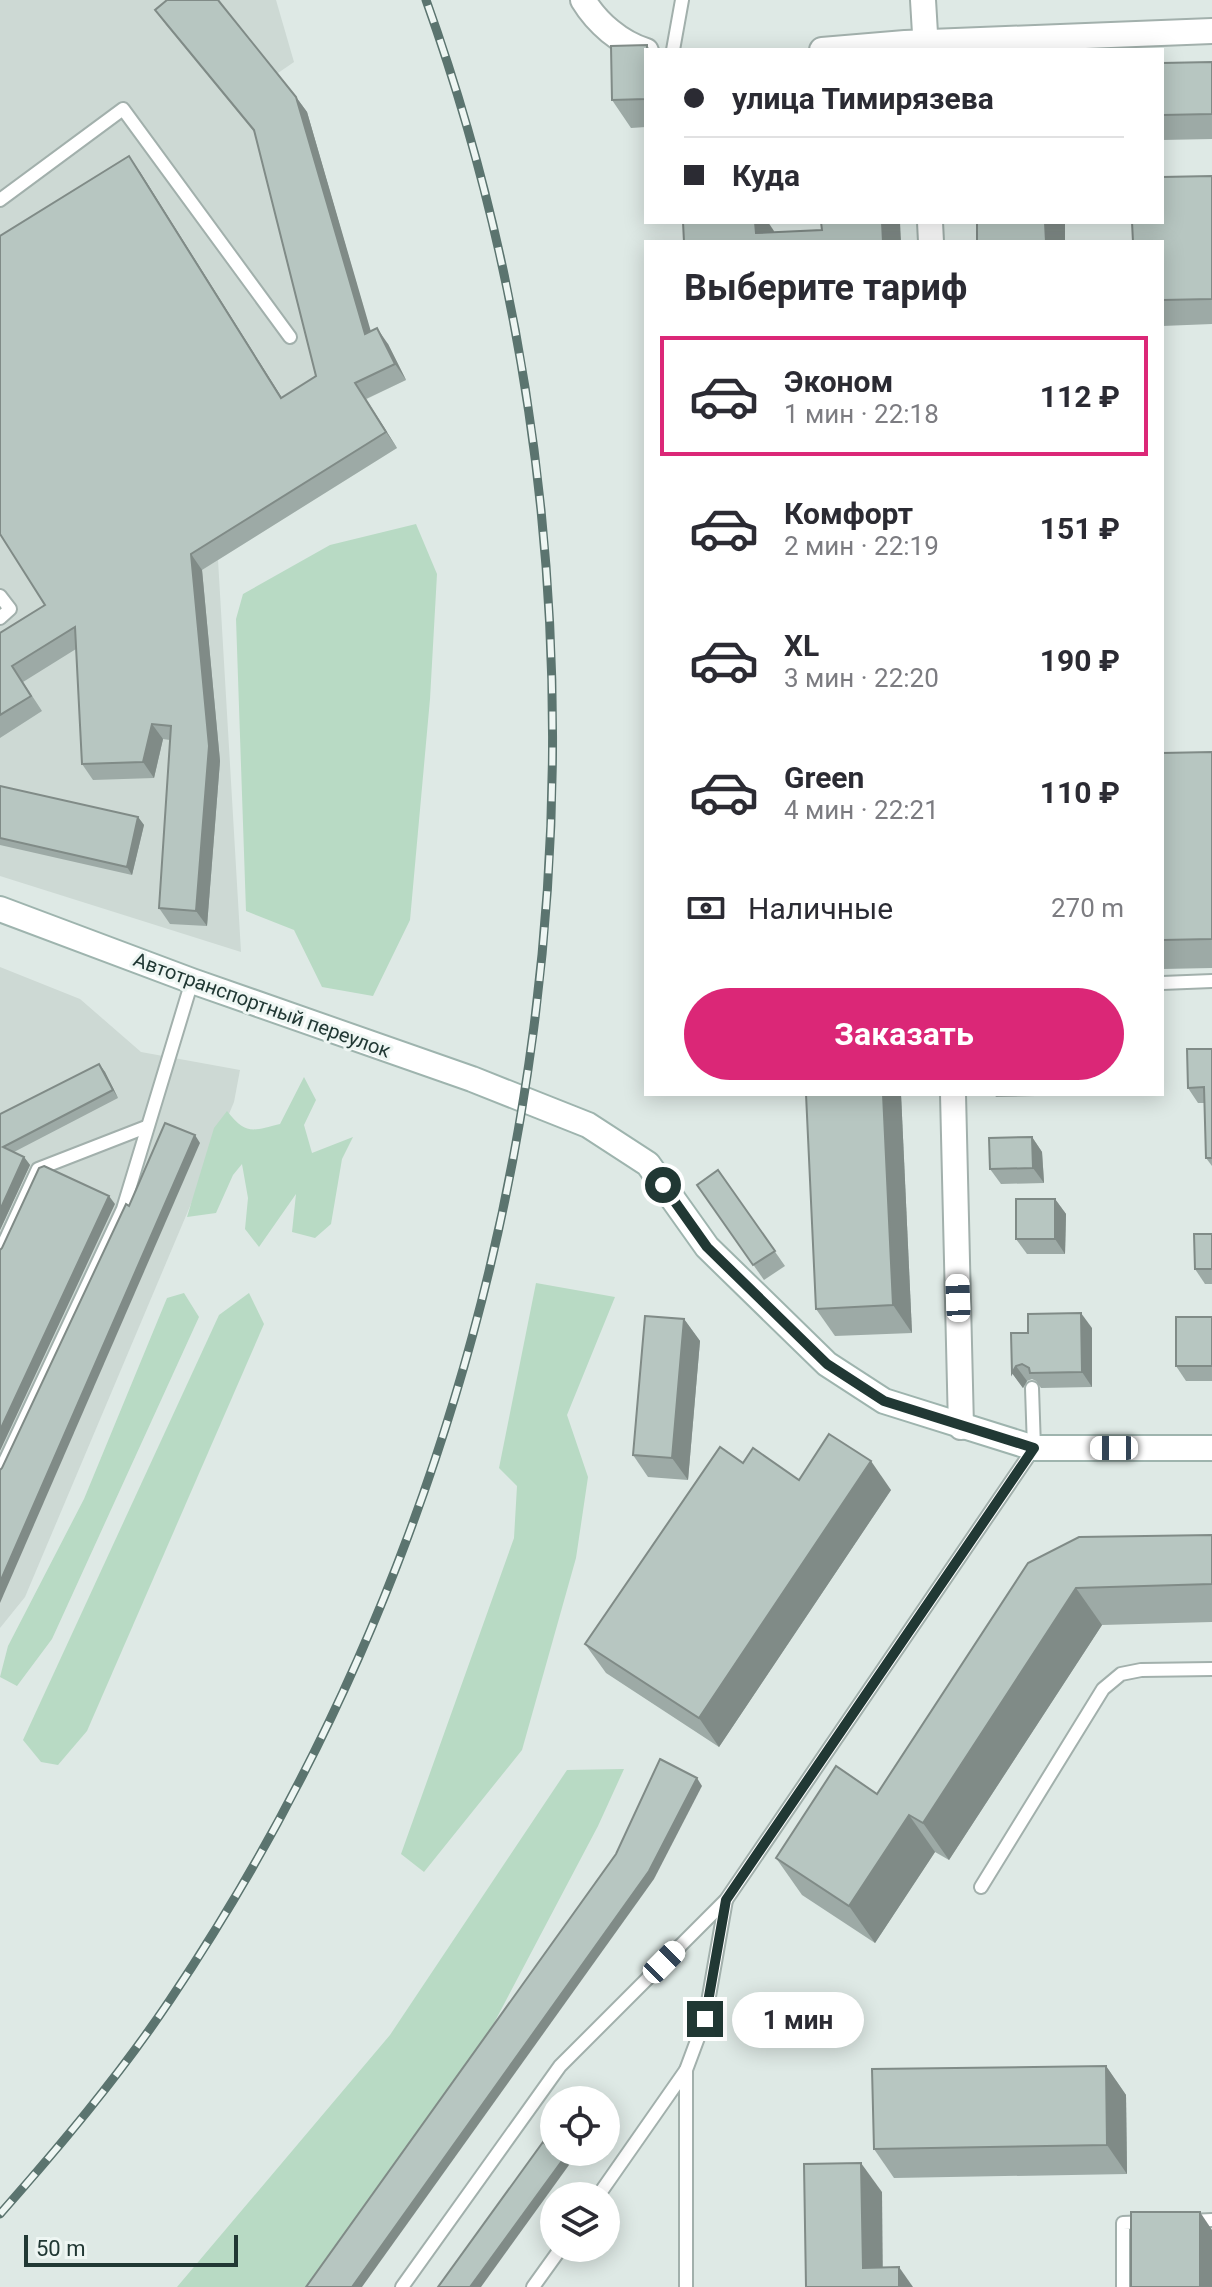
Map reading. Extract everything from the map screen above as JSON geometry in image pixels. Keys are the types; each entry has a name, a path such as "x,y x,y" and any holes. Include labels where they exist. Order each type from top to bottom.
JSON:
{"main road":[{"path":"583,0 614,34 644,50"},
{"path":"923,0 926,46"},
{"path":"874,48 1212,31"},
{"name":"Автотранспортный переулок","path":"0,909 525,1099 588,1125 648,1164 707,1247 827,1364 884,1401 1034,1448 1212,1448"},
{"path":"953,1096 961,1427"}],"lane":[{"path":"673,48 682,0"},
{"path":"0,200 123,109 290,337"},
{"path":"0,596 10,609 0,618"},
{"path":"0,1472 123,1209 192,981"},
{"path":"1164,983 1212,981"},
{"path":"0,1252 38,1169 146,1127"},
{"path":"402,2287 560,2066 726,1900 1034,1448 1032,1388"},
{"path":"981,1887 1103,1689 1121,1674 1141,1670 1212,1669"},
{"path":"608,2182 686,2070 705,2019 726,1900"},
{"path":"686,2070 686,2287"},
{"path":"1182,2221 1212,2220"},
{"path":"1123,2287 1123,2223 1167,2222"},
{"path":"533,2287 551,2262"}],"shaded area":[{"path":"0,0 276,0 294,62 278,73 307,112 376,349 388,344 406,380 367,399 397,448 218,560 241,952 0,876"},
{"path":"0,967 80,999 141,1052 240,1070 234,1102 25,1597 0,1628"}],"green space":[{"path":"416,524 437,574 430,699 410,920 373,996 322,987 294,930 246,911 236,619 243,594 330,545"},
{"path":"304,1077 316,1100 304,1125 312,1153 353,1137 342,1159 331,1224 315,1238 292,1232 296,1194 259,1247 245,1229 248,1198 242,1164 233,1175 216,1213 187,1217 214,1128 227,1111 245,1128 280,1124"},
{"path":"536,1283 615,1297 567,1415 588,1477 576,1558 522,1750 424,1872 401,1854 514,1538 517,1486 499,1468"},
{"path":"184,1293 199,1317 52,1639 17,1686 0,1677 8,1646 84,1499 167,1298"},
{"path":"249,1293 264,1324 87,1731 58,1765 41,1762 23,1740 219,1315"},
{"path":"624,1769 598,1826 465,2078 307,2287 177,2287 390,2035 567,1770"}],"building":[{"path":"167,0 218,0 296,97 365,334 377,328 395,364 355,383 386,432 191,554 209,746 196,911 159,908 171,726 152,724 143,762 82,764 75,627 12,666 31,696 0,715 0,633 45,605 0,534 0,236 129,156 281,398 316,376 254,130 155,10"},
{"path":"647,45 644,48 644,99 612,100 611,46"},
{"path":"1212,62 1212,114 1164,115 1164,63"},
{"path":"1212,176 1212,299 1164,300 1164,240 1133,240 1132,224 1164,224 1164,177"},
{"path":"683,224 755,224 756,233 822,230 821,224 882,224 883,240 684,240"},
{"path":"977,224 1045,224 1046,240 977,240"},
{"path":"1212,752 1212,939 1164,940 1164,753"},
{"path":"0,786 138,817 127,867 0,838"},
{"path":"1187,1049 1212,1049 1212,1158 1206,1158 1204,1087 1188,1088"},
{"path":"99,1064 113,1090 3,1147 24,1157 0,1210 0,1114"},
{"path":"806,1096 883,1096 893,1305 816,1309"},
{"path":"165,1123 195,1135 0,1582 0,1470 126,1204 129,1206"},
{"path":"1032,1137 1033,1168 990,1169 989,1138"},
{"path":"44,1166 109,1196 0,1430 0,1250 39,1168"},
{"path":"718,1170 775,1251 753,1265 697,1185"},
{"path":"1016,1199 1055,1199 1055,1239 1016,1239"},
{"path":"1194,1234 1212,1234 1212,1269 1195,1269"},
{"path":"1081,1313 1082,1372 1030,1373 1029,1368 1022,1364 1016,1366 1012,1373 1011,1333 1028,1333 1028,1314"},
{"path":"645,1316 684,1319 672,1458 633,1455"},
{"path":"1176,1317 1212,1317 1212,1366 1176,1366"},
{"path":"829,1434 871,1461 699,1718 585,1644 720,1447 743,1463 753,1448 799,1480"},
{"path":"1212,1535 1212,1584 1076,1588 923,1823 909,1815 849,1906 776,1858 836,1766 877,1794 1028,1563 1079,1537"},
{"path":"660,1759 697,1778 649,1871 352,2287 306,2287 616,1854"},
{"path":"1106,2066 1107,2145 874,2149 872,2069"},
{"path":"540,2146 540,2166 558,2166 547,2182 540,2182 540,2191 470,2287 438,2287"},
{"path":"861,2163 863,2268 899,2267 899,2287 806,2287 804,2164"},
{"path":"1131,2212 1200,2212 1200,2287 1131,2287"}],"railway":[{"path":"0,2214 88,2110 170,2000 303,1774 408,1535 485,1286 534,1030 552,770 541,510 499,252 426,0"}],"route":[{"path":"663,1185 707,1247 827,1364 884,1401 1034,1448 726,1900 705,2019"}]}
